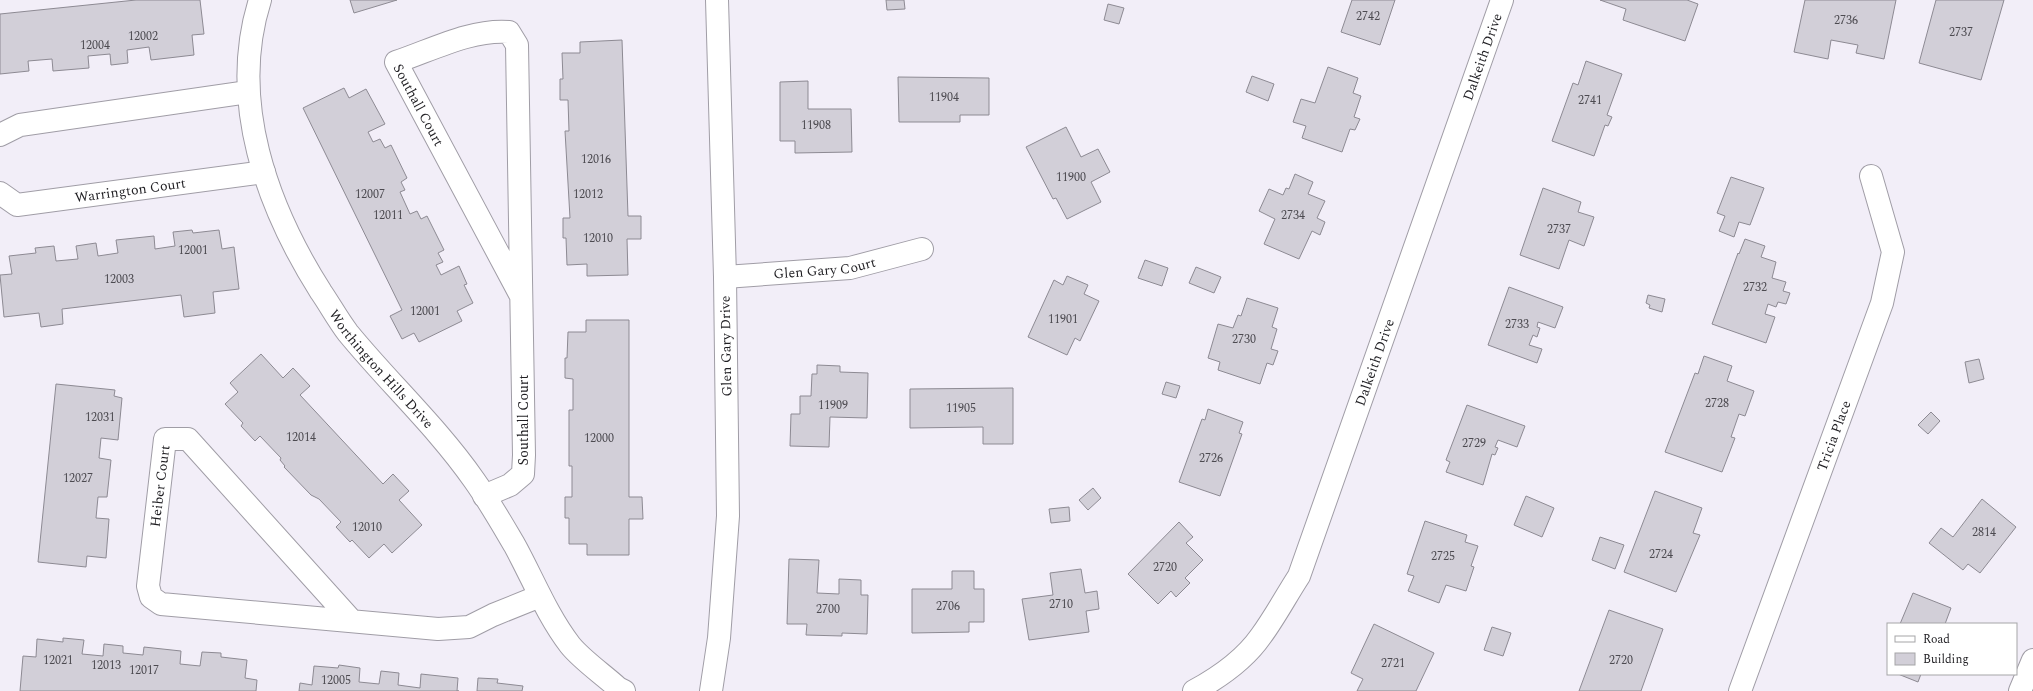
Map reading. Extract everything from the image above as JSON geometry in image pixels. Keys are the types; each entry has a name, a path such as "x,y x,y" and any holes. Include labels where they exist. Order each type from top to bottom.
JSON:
{"street":[{"name":"Worthington Hills Drive","path":"260,0 253,20 249,60 248,92 252,128 264,172 282,220 305,267 346,330 376,366 439,433 476,482 515,546 540,596 571,646 618,688 624,691"},
{"name":"Glen Gary Drive","path":"711,691 719,638 728,516 725,277 718,0"},
{"name":"Dalkeith Drive","path":"1194,691 1221,674 1248,651 1260,637 1298,576 1502,0"},
{"name":"Southall Court","path":"484,496 510,485 523,474 524,455 517,45 509,32 492,31 474,35 396,62 521,296"},
{"path":"0,135 20,125 248,92"},
{"name":"Warrington Court","path":"0,193 17,205 264,172"},
{"name":"Tricia Place","path":"1740,691 1882,303 1893,252 1871,176"},
{"name":"Glen Gary Court","path":"725,277 850,268 922,249"},
{"name":"Heiber Court","path":"352,621 188,439 165,439 148,586 151,597 161,604 438,629 469,628 494,615 540,596"},
{"path":"2020,691 2033,660"}],"building":[{"path":"136,0 200,0 204,34 192,35 194,55 151,60 149,47 127,50 128,63 111,65 110,54 88,56 89,68 53,71 52,59 28,61 29,71 0,74 0,14"},
{"path":"350,0 397,0 354,13"},
{"path":"886,0 904,0 905,9 887,10"},
{"path":"1352,0 1395,0 1380,45 1341,32"},
{"path":"1600,0 1687,0 1698,4 1685,41 1623,20 1626,9"},
{"path":"1805,0 1896,0 1884,59 1856,53 1858,45 1831,40 1828,59 1794,52"},
{"path":"1936,0 2004,0 1981,80 1919,63"},
{"path":"1108,4 1124,8 1119,24 1104,20"},
{"path":"622,40 628,216 641,216 641,239 627,239 628,275 587,276 587,264 567,265 566,238 563,238 563,218 570,218 565,131 569,131 568,100 560,100 560,79 563,79 562,53 580,53 580,42"},
{"path":"1586,61 1622,74 1607,115 1612,117 1608,126 1605,125 1594,156 1552,141 1573,83 1578,85"},
{"path":"1328,67 1358,78 1353,93 1361,96 1354,117 1360,119 1355,130 1350,129 1342,152 1302,138 1306,126 1293,122 1301,99 1315,103"},
{"path":"1252,76 1274,84 1268,101 1246,92"},
{"path":"898,77 989,78 989,115 960,115 960,122 899,122"},
{"path":"808,81 808,109 851,109 852,152 795,153 795,141 780,141 780,82"},
{"path":"344,88 349,98 366,89 385,124 368,132 373,142 380,139 385,148 391,145 407,178 401,182 405,190 400,192 410,214 417,211 421,219 427,216 444,250 438,253 443,262 436,265 441,275 459,266 467,284 464,285 473,303 457,311 462,321 419,342 414,333 402,339 390,316 402,310 303,108"},
{"path":"1066,127 1081,157 1098,149 1110,172 1091,182 1101,202 1067,219 1056,198 1053,199 1026,147"},
{"path":"1295,174 1313,182 1308,194 1325,201 1317,218 1325,222 1320,235 1312,231 1299,259 1264,244 1275,219 1259,211 1269,189 1283,195 1286,188 1289,189"},
{"path":"1731,177 1764,188 1750,225 1739,222 1734,237 1719,231 1725,216 1717,213"},
{"path":"1543,188 1581,202 1578,212 1594,217 1584,246 1569,240 1559,269 1520,255"},
{"path":"192,230 193,233 219,230 222,249 234,247 239,289 213,292 215,313 184,317 181,295 62,309 63,324 41,327 39,313 4,317 0,275 12,274 9,256 36,253 35,248 54,246 56,261 78,259 76,246 96,243 98,256 118,253 116,240 154,236 155,249 175,246 173,232"},
{"path":"1745,239 1765,246 1761,257 1776,262 1772,278 1786,282 1783,291 1790,293 1786,304 1778,302 1776,307 1768,304 1765,314 1775,317 1766,343 1712,324 1738,253 1739,254"},
{"path":"1145,260 1168,268 1162,286 1138,278"},
{"path":"1196,267 1221,277 1214,293 1189,283"},
{"path":"1067,276 1088,285 1084,294 1099,301 1080,341 1075,338 1067,355 1028,337 1054,280 1063,285"},
{"path":"1509,287 1563,307 1555,328 1538,322 1537,327 1540,328 1537,337 1533,335 1529,345 1542,349 1537,363 1488,345"},
{"path":"1648,295 1665,299 1662,312 1649,308 1650,305 1646,303"},
{"path":"1247,298 1278,308 1272,327 1277,329 1271,349 1278,351 1273,365 1267,363 1260,384 1218,370 1220,362 1208,358 1218,324 1233,328 1238,315 1241,316"},
{"path":"586,320 629,320 629,497 642,497 643,519 629,519 629,555 587,555 587,544 569,544 569,518 565,518 565,497 572,497 572,466 569,466 569,410 573,410 573,379 565,378 565,358 567,358 568,332 586,332"},
{"path":"261,354 283,378 293,368 310,386 300,395 383,484 393,474 409,491 399,500 422,525 392,553 384,544 369,558 352,540 350,542 336,527 341,522 319,499 311,495 284,467 285,466 280,460 281,458 260,436 255,441 241,426 243,423 225,404 238,392 230,383"},
{"path":"1704,356 1732,366 1727,381 1754,391 1745,416 1739,414 1731,437 1735,438 1722,472 1665,452 1695,373 1698,374"},
{"path":"1979,359 1984,379 1969,383 1965,362"},
{"path":"817,365 840,366 840,372 868,373 867,418 830,417 829,447 790,446 791,414 800,414 800,396 811,396 812,374 817,374"},
{"path":"1166,382 1180,386 1176,398 1162,394"},
{"path":"56,384 115,390 114,396 122,398 118,440 101,438 99,458 111,460 107,497 98,497 96,518 109,519 106,558 87,556 86,567 38,562"},
{"path":"1013,388 1013,444 983,444 983,427 910,428 910,389"},
{"path":"1467,405 1525,426 1517,447 1498,440 1495,447 1498,448 1495,455 1492,454 1483,485 1446,472 1450,462 1446,460"},
{"path":"1208,409 1243,422 1239,433 1242,434 1220,496 1179,482 1202,419 1205,420"},
{"path":"1931,412 1940,421 1928,434 1918,425"},
{"path":"1093,488 1101,498 1088,510 1079,500"},
{"path":"1655,491 1702,508 1693,533 1700,535 1676,592 1624,572"},
{"path":"1526,496 1554,508 1542,537 1514,525"},
{"path":"1982,499 2016,527 1980,573 1968,564 1963,570 1929,543 1941,528 1953,537"},
{"path":"1069,507 1070,521 1051,523 1049,509"},
{"path":"1425,521 1467,535 1465,542 1478,546 1471,566 1474,567 1466,591 1446,585 1439,603 1408,591 1414,576 1407,574"},
{"path":"1179,522 1193,537 1186,543 1203,560 1185,578 1190,583 1176,597 1171,591 1158,604 1128,574"},
{"path":"1600,537 1624,545 1615,569 1592,560"},
{"path":"789,559 819,560 817,593 839,594 839,579 861,580 861,595 868,595 867,634 842,633 842,636 806,635 807,624 787,624"},
{"path":"1081,569 1085,593 1097,591 1099,609 1086,611 1089,632 1029,640 1022,599 1053,595 1050,573"},
{"path":"952,571 974,571 974,589 984,589 984,622 969,622 969,632 912,633 912,589 952,589"},
{"path":"1913,593 1951,608 1945,623 1900,623"},
{"path":"1609,610 1663,629 1641,691 1579,691"},
{"path":"1374,624 1434,653 1416,691 1357,691 1363,679 1351,673"},
{"path":"1492,627 1511,633 1503,656 1484,650"},
{"path":"63,638 84,640 82,654 103,656 104,644 123,646 123,653 143,655 144,647 181,651 180,664 200,666 202,652 221,653 221,657 247,660 245,678 257,680 256,691 20,691 23,656 36,657 37,639 63,642"},
{"path":"339,665 360,668 359,682 379,684 381,671 399,673 398,685 420,688 421,674 458,678 457,691 299,691 300,683 312,685 314,666 338,668"},
{"path":"1900,675 1921,675 1918,682"},
{"path":"478,678 498,679 497,683 523,686 522,691 477,691"}]}
